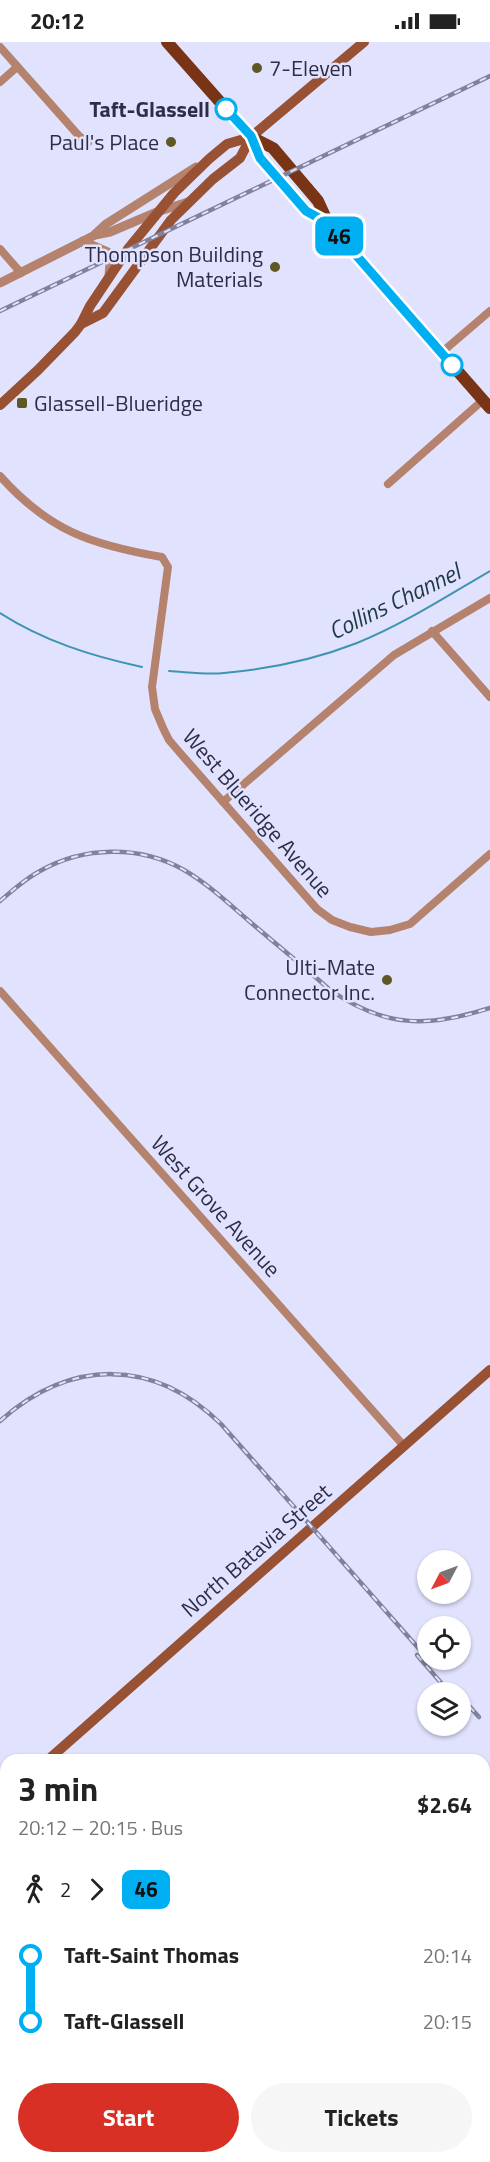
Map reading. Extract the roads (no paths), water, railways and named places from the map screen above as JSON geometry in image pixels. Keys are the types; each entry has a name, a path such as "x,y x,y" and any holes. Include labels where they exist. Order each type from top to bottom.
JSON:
{"main road":[{"path":"167,42 251,136 273,148 318,201 328,223 487,404"},
{"path":"0,405 38,370 81,324 109,277 157,212 208,159 227,144 251,136 364,42"},
{"path":"81,324 103,313 160,234 188,202 240,158 251,136"},
{"name":"North Batavia Street","path":"55,1754 490,1370"}],"street":[{"path":"0,47 79,136 88,143"},
{"path":"0,81 17,67"},
{"path":"93,236 106,224 208,159"},
{"path":"0,283 93,236 110,232 188,202"},
{"path":"83,241 108,252 109,277"},
{"path":"0,249 21,273"},
{"path":"441,353 490,311"},
{"path":"388,484 487,404"},
{"name":"West Blueridge Avenue","path":"0,476 26,503 69,532 116,549 162,557 166,561 168,567 152,687 155,709 169,740 317,909 332,920 371,932 390,930 410,924 490,854"},
{"path":"223,802 394,655 490,598"},
{"path":"432,631 490,697"},
{"name":"West Grove Avenue","path":"0,991 404,1446"}],"waterway":[{"name":"Collins Channel","path":"169,671 210,674 241,671 275,666 325,654 392,627 490,571"},
{"name":"Collins Channel","path":"0,613 34,632 68,646 142,667"}],"railway":[{"path":"0,311 490,76"},
{"path":"0,901 35,874 75,857 112,852 149,856 184,870 201,881 329,989 369,1011 407,1021 426,1021 468,1015 490,1008"},
{"path":"0,1421 27,1401 54,1386 83,1377 111,1374 140,1377 168,1387 195,1402 221,1424 417,1647"},
{"path":"430,1670 440,1682"},
{"path":"471,1708 479,1717"}],"place":[{"name":"7-Eleven","path":"257,68"},
{"name":"Taft-Glassell","path":"226,109"},
{"name":"Paul's Place","path":"171,142"},
{"name":"Thompson Building Materials","path":"275,267"},
{"name":"Glassell-Blueridge","path":"22,403"},
{"name":"Ulti-Mate Connector Inc.","path":"387,980"}]}
